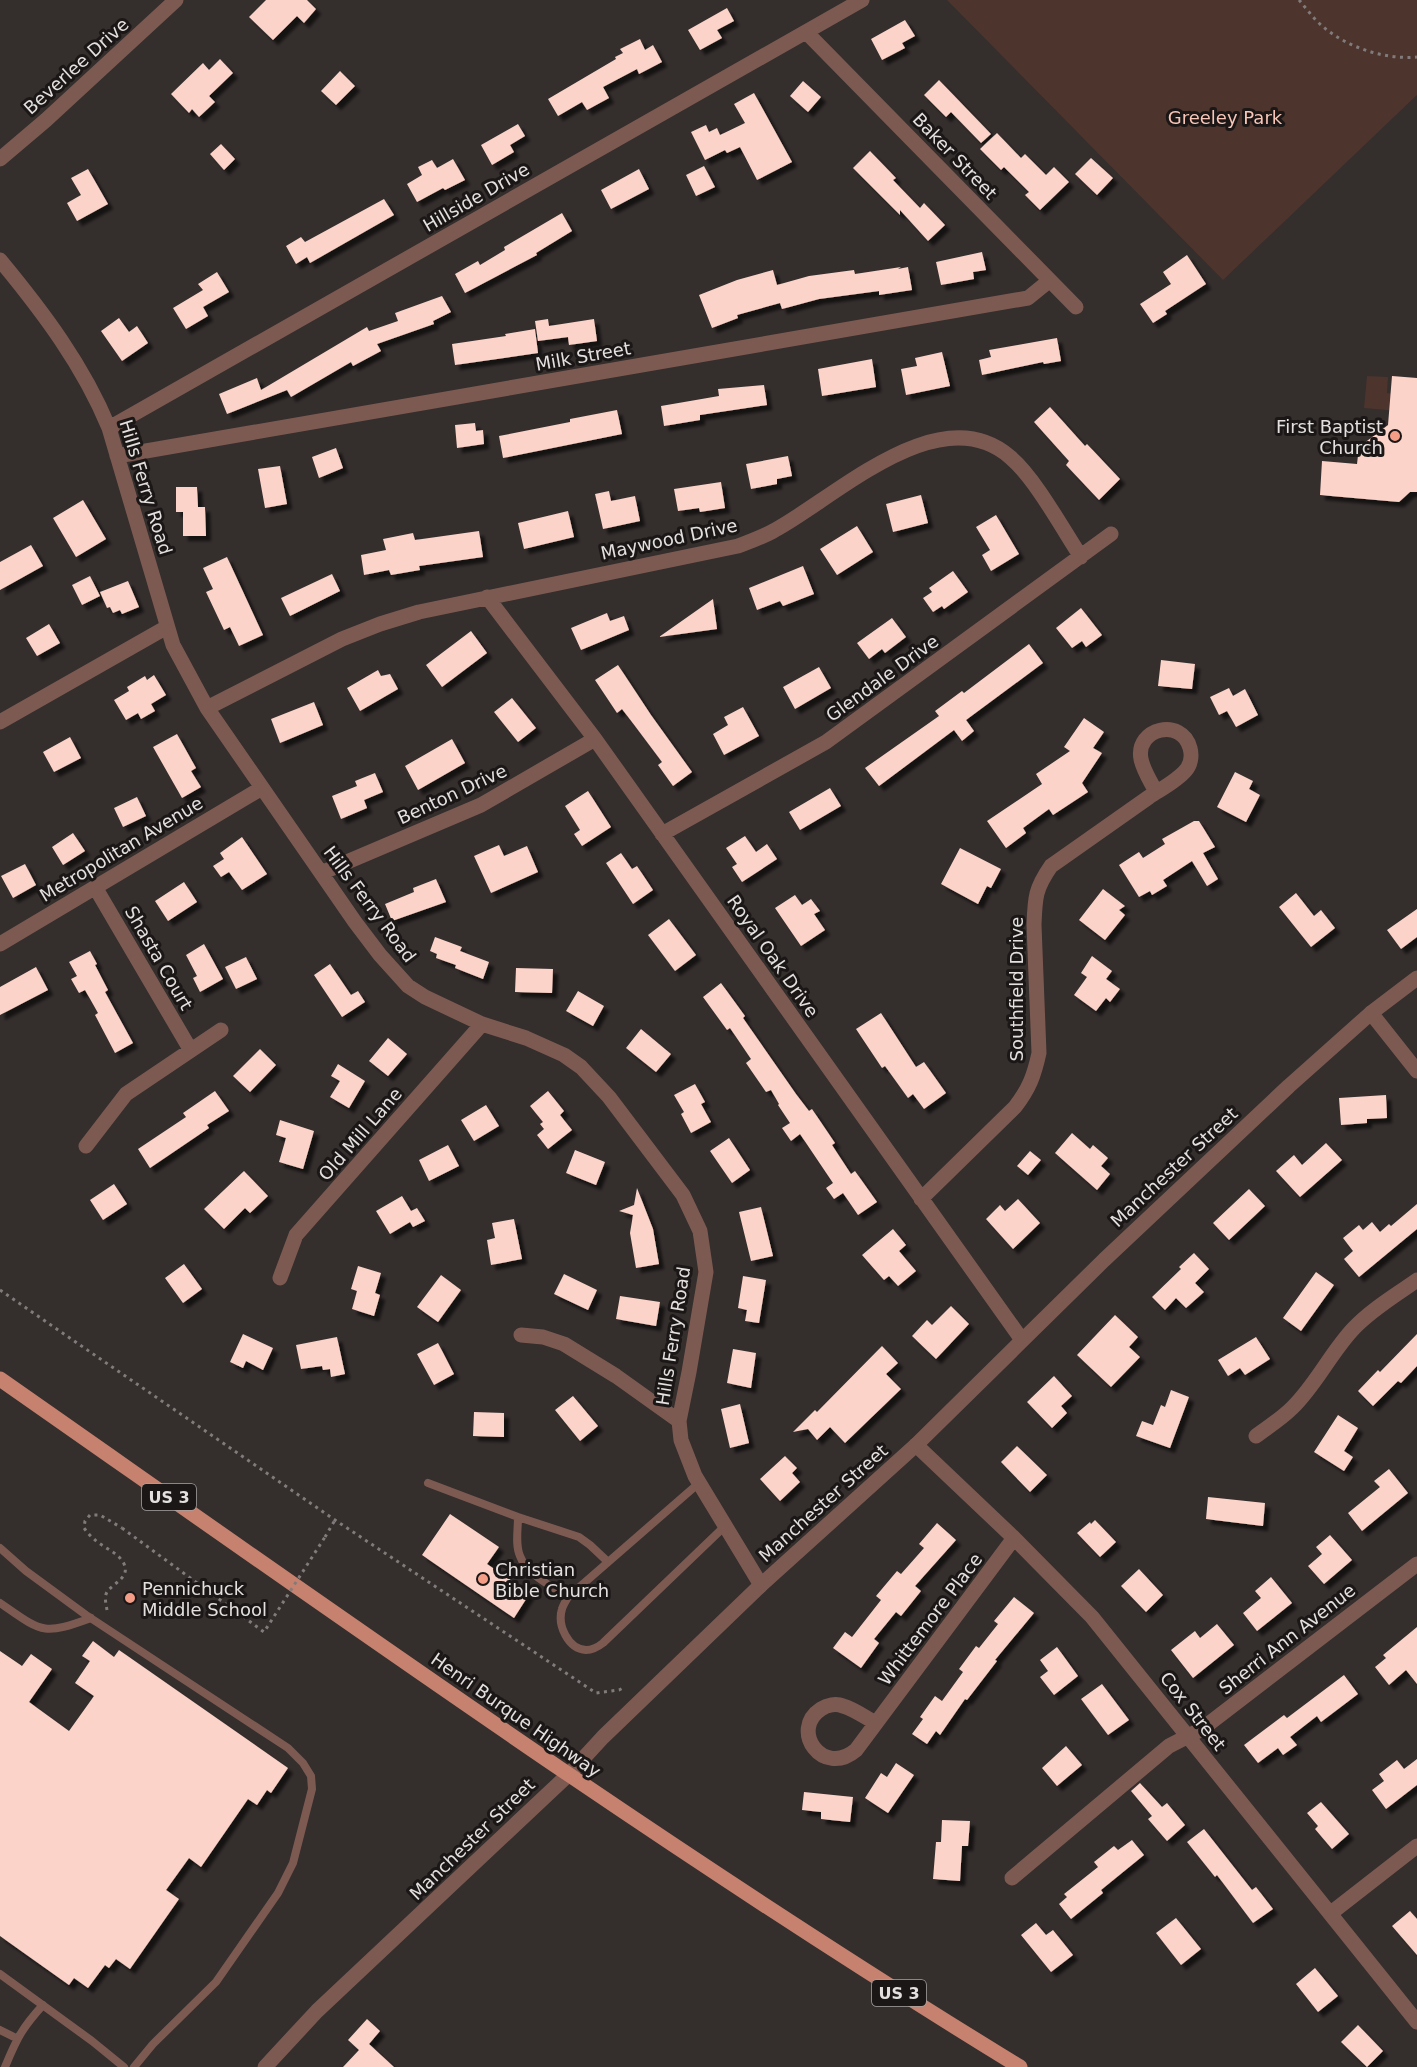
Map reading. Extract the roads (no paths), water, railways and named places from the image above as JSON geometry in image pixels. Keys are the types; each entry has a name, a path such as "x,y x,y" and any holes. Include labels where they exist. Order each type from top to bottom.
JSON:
{"main road":[{"name":"Henri Burque Highway","path":"0,1379 568,1775 848,1960 1020,2067"}],"street":[{"name":"Beverlee Drive","path":"0,159 46,120 176,0"},
{"name":"Hillside Drive","path":"109,428 862,0"},
{"name":"Baker Street","path":"806,32 1076,307"},
{"name":"Hills Ferry Road","path":"0,260 56,331 97,399 109,428 167,627 182,664 207,708 380,956 408,986 425,997 482,1024 526,1038 564,1055 580,1067 609,1097 683,1195 700,1231 706,1272 679,1421 681,1440 699,1483 761,1585"},
{"name":"Milk Street","path":"117,456 1028,298 1049,281"},
{"name":"Maywood Drive","path":"207,708 342,639 419,612 738,546 776,530 879,464 916,446 956,438 976,439 995,445 1011,458 1037,490 1081,556"},
{"name":"Glendale Drive","path":"662,834 826,742 1112,534"},
{"name":"Royal Oak Drive","path":"487,597 595,739 1022,1340"},
{"path":"0,722 167,627"},
{"name":"Benton Drive","path":"321,873 481,805 595,739"},
{"name":"Metropolitan Avenue","path":"0,944 262,788"},
{"name":"Southfield Drive","path":"921,1199 1014,1107 1027,1092 1035,1072 1039,1053 1034,925 1035,904 1040,883 1051,866 1156,792"},
{"name":"Shasta Court","path":"95,887 190,1049"},
{"name":"Manchester Street","path":"266,2067 317,2011 568,1775 603,1737 761,1585 916,1445 1022,1340 1280,1094 1371,1013 1417,978"},
{"path":"1371,1013 1417,1071"},
{"name":"Old Mill Lane","path":"280,1278 296,1235 482,1024"},
{"path":"86,1146 126,1094 221,1030"},
{"path":"1256,1436 1293,1408 1335,1350 1355,1327 1383,1303 1417,1281"},
{"path":"521,1335 543,1337 564,1344 625,1382 679,1421"},
{"name":"Cox Street","path":"916,1445 1014,1538 1092,1617 1417,2022"},
{"name":"Whittemore Place","path":"876,1723 1014,1538"},
{"name":"Sherri Ann Avenue","path":"1012,1878 1169,1746 1202,1729 1417,1564"},
{"path":"1331,1913 1417,1846"}],"lane":[{"path":"428,1483 518,1518 579,1537 607,1562"},
{"path":"699,1483 568,1597 561,1610 563,1631 576,1647 585,1650 603,1643 725,1526"},
{"path":"518,1518 519,1555 524,1565 568,1597"},
{"path":"0,1548 26,1572 91,1618 288,1748 303,1762 311,1776 312,1790 293,1863 279,1893 216,1982 153,2044 134,2067"},
{"path":"0,1603 36,1627 48,1630 61,1629 91,1618"},
{"path":"0,1974 124,2067"},
{"path":"5,2067 16,2038 43,2005"},
{"path":"0,2030 16,2038"}],"place":[{"name":"First Baptist Church","path":"1395,436"},
{"name":"Christian Bible Church","path":"483,1579"},
{"name":"Pennichuck Middle School","path":"130,1598"}],"park label":[{"name":"Greeley Park","path":"1225,117"}]}
